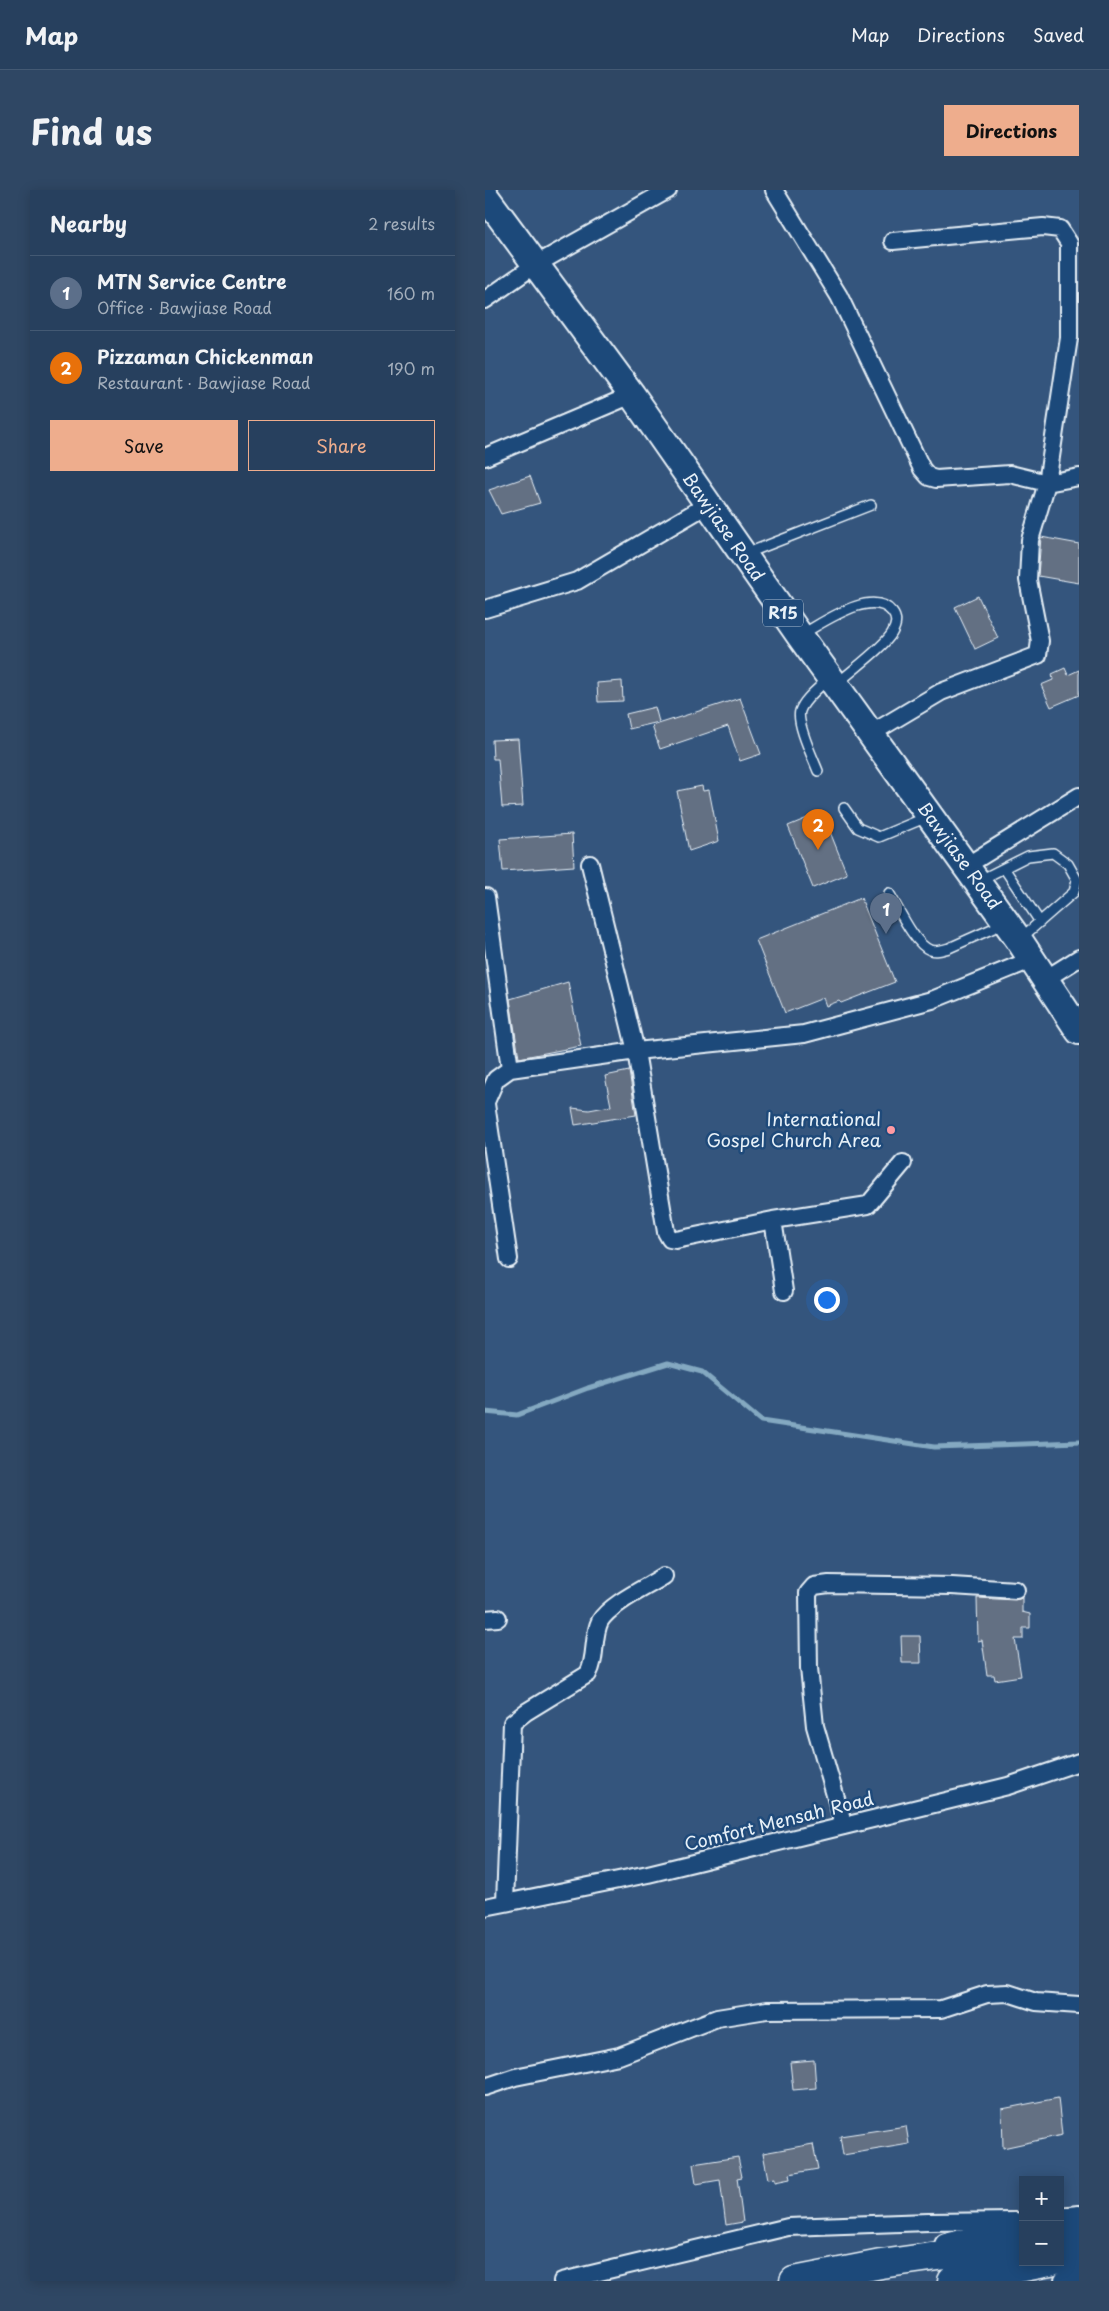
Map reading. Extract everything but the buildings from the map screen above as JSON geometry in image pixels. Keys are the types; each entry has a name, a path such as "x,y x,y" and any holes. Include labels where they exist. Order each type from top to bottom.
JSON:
{"highway":[{"path":"1064,2238 1079,2236"},
{"path":"795,2281 881,2264 1019,2245"},
{"path":"1064,2259 1079,2257"},
{"path":"952,2281 1029,2266"}],"main road":[{"name":"Bawjiase Road","path":"485,196 631,395 799,636 972,874 1079,1030"},
{"path":"1064,2219 1079,2217"},
{"path":"881,2264 1019,2227"},
{"path":"1066,2281 1079,2279"}],"street":[{"path":"485,300 535,265 668,190"},
{"path":"774,190 839,296 922,469 929,477 936,479 1011,474 1047,483 1079,477"},
{"path":"872,734 941,692 1038,655 1040,641 1028,580 1030,540 1047,483 1069,338 1069,243 1060,229 1043,227 893,241"},
{"path":"485,457 631,395"},
{"path":"485,609 577,581 707,505"},
{"path":"972,874 1079,796"},
{"path":"590,864 636,1051 666,1232 670,1239 676,1240 773,1220 869,1205 903,1163"},
{"path":"486,897 510,1069"},
{"path":"509,1259 485,1104 496,1079 510,1069 636,1051 814,1032 933,1000 1025,951 1079,958"},
{"path":"773,1220 784,1291"},
{"path":"505,1902 512,1723 588,1674 592,1667 600,1622 611,1609 664,1576"},
{"path":"844,1826 815,1726 809,1668 808,1593 814,1586 829,1584 952,1586 1016,1590"},
{"name":"Comfort Mensah Road","path":"485,1906 648,1874 1008,1786 1079,1762"},
{"path":"485,2087 515,2077 619,2056 717,2018 767,2010 941,2009 987,1994 1008,1993 1036,2002 1079,2005"},
{"path":"562,2281 788,2228 928,2222 1019,2221"}],"lane":[{"path":"743,556 871,505"},
{"path":"799,636 859,604 873,602 889,608 895,615 896,624 891,635 803,705 799,713 799,722 818,771"},
{"path":"844,808 857,828 869,835 879,837 929,816"},
{"path":"889,893 915,938 929,950 940,951 949,948 1025,951 1040,922 1074,892 1077,880 1068,864 1053,853 1028,856 1004,868 972,874"},
{"path":"1004,868 1040,922"}],"waterway":[{"path":"485,1412 517,1415 588,1388 668,1363 702,1372 761,1421 934,1447 1079,1442"}],"place":[{"name":"Pizzaman Chickenman","path":"818,850"},
{"name":"MTN Service Centre","path":"886,934"},
{"name":"International Gospel Church Area","path":"891,1130"}]}
